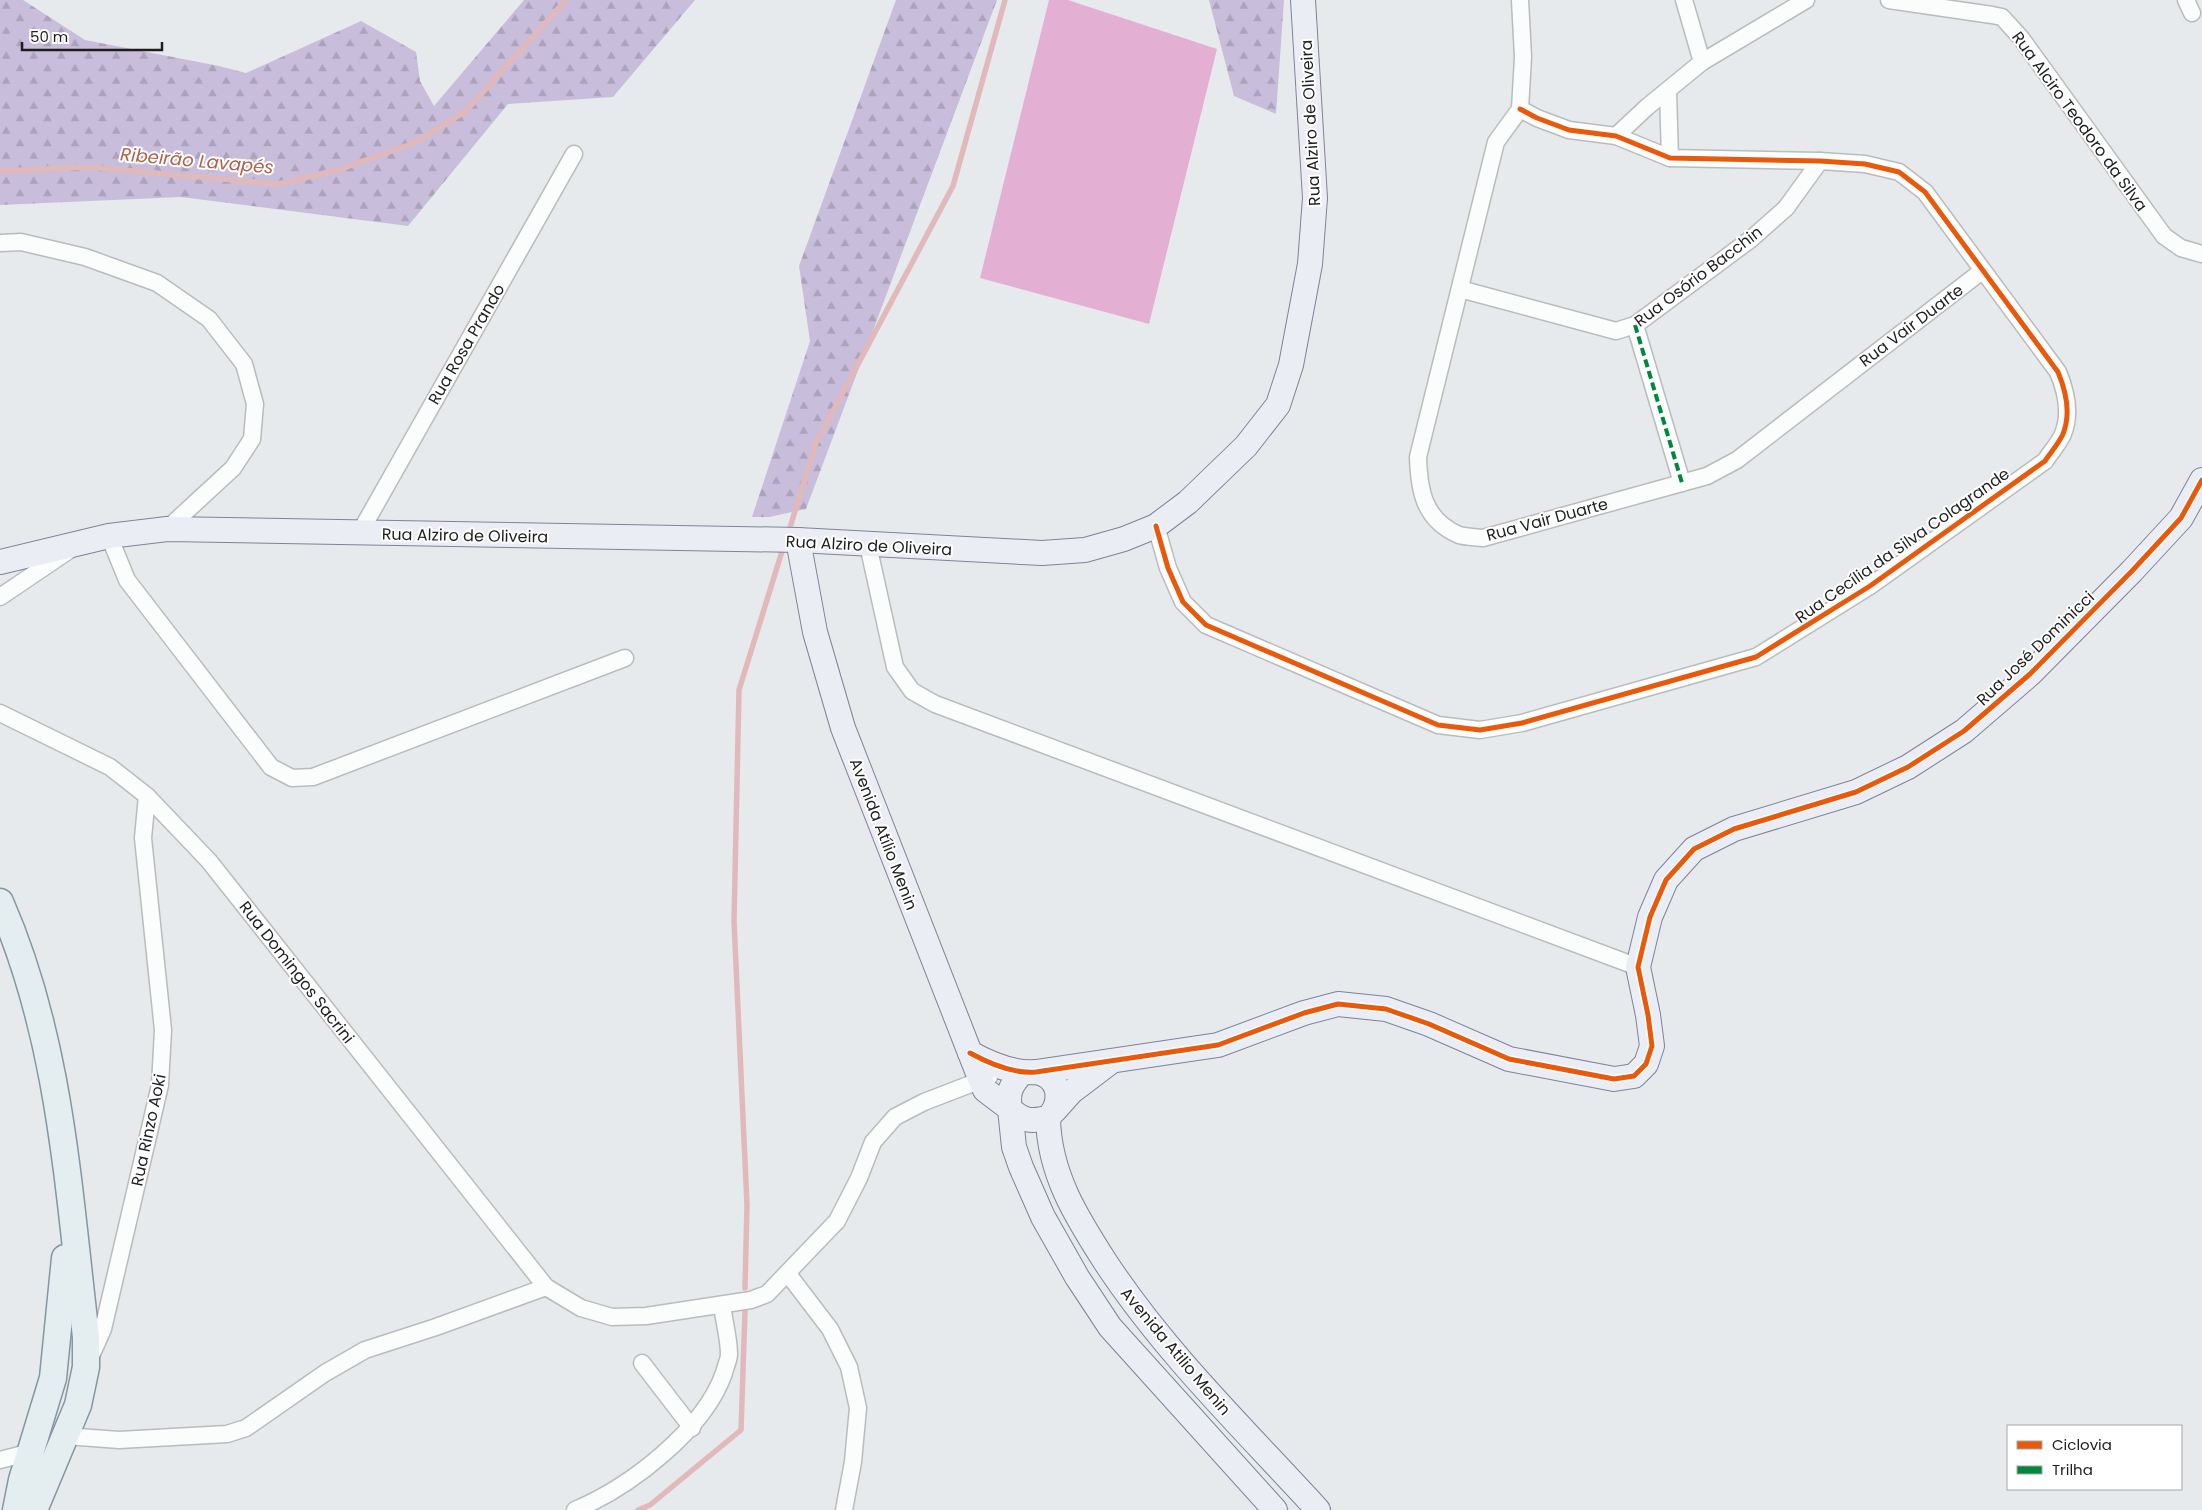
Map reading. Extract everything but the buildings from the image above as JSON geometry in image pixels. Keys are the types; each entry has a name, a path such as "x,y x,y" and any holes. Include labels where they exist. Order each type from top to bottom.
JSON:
{"main road":[{"path":"0,902 15,936 41,1018 59,1104 86,1336 85,1373 78,1405 38,1506"},
{"path":"16,1510 22,1480 53,1378 70,1210"},
{"path":"54,1367 60,1362 72,1360 85,1373"}],"street":[{"name":"Rua Alziro de Oliveira","path":"0,562 76,546 109,536 167,529 788,541 1042,553 1085,550 1124,539 1156,526 1188,502 1246,446 1278,405 1291,365 1310,264 1315,198 1303,0"},
{"path":"1520,0 1523,57 1520,109"},
{"path":"1684,0 1702,62"},
{"path":"1616,136 1647,107 1702,62 1806,0"},
{"name":"Rua Alciro Teodoro da Silva","path":"1894,1 2002,18 2022,38 2164,236 2181,248 2202,254"},
{"path":"1668,91 1670,158"},
{"name":"Rua Cecília da Silva Colagrande","path":"1156,526 1168,568 1183,602 1206,625 1438,725 1480,730 1522,723 1756,657 1870,586 2045,461 2063,434 2067,408 2064,387 2058,372 1925,192 1899,172 1866,164 1820,161 1670,158 1616,136 1569,130 1537,118 1520,109"},
{"name":"Rua Vair Duarte","path":"1520,109 1496,142 1418,457 1418,480 1425,505 1440,523 1460,535 1483,538 1708,476 1737,460 1982,271"},
{"name":"Rua Rosa Prando","path":"358,534 574,154"},
{"name":"Rua Osório Bacchin","path":"1460,289 1616,331 1635,325 1750,239 1786,208 1820,161"},
{"path":"0,243 21,242 85,257 157,283 209,319 244,364 255,404 252,439 233,468 167,529"},
{"path":"1635,325 1682,483"},
{"name":"Rua José Dominicci","path":"1638,968 1650,917 1666,880 1694,850 1734,830 1856,792 1908,767 1964,731 2030,674 2132,571 2181,518 2202,480"},
{"path":"109,536 127,580 271,767 292,778 313,777 624,658"},
{"name":"Avenida Atílio Menin","path":"788,541 843,728 980,1081 984,1090 1010,1109"},
{"path":"0,597 76,546"},
{"path":"66,1436 118,1440 227,1434 246,1428 325,1372 365,1350 436,1328 546,1287 581,1308 612,1317 646,1316 760,1298 767,1294 788,1274 837,1221 859,1178 873,1142 895,1117 924,1102 980,1081 1023,1071 1218,1045 1304,1013 1338,1004 1386,1008 1509,1058 1614,1079 1634,1076 1646,1064 1652,1046 1648,1015 1638,968 935,704 912,690 895,667 868,546"},
{"name":"Rua Domingos Sacrini","path":"0,713 110,767 148,796 208,861 546,1287"},
{"name":"Rua Rinzo Aoki","path":"85,1373 103,1329 160,1085 163,1030 143,838 148,796"},
{"path":"970,1053 989,1063 1023,1071"},
{"path":"1023,1071 1012,1085 1008,1096 1010,1109 1019,1118 1032,1122 1051,1114 1071,1092 1115,1059"},
{"name":"Avenida Atilio Menin","path":"1023,1071 1050,1078 1057,1089 1058,1102 1051,1114 1051,1149 1060,1182 1071,1208 1131,1301 1193,1375 1318,1510"},
{"name":"Avenida Atilio Menin","path":"1010,1109 1014,1147 1043,1217 1077,1277 1110,1327 1275,1510"},
{"path":"788,1274 830,1329 849,1367 858,1408 854,1462 844,1510"},
{"path":"575,1510 588,1505 644,1470 692,1428 718,1389 729,1356 722,1305"},
{"path":"642,1363 692,1428"},
{"path":"0,1460 31,1452"}],"green space":[{"path":"0,0 23,0 85,40 246,73 361,21 416,52 420,81 434,106 524,0 695,0 613,97 508,104 408,226 181,197 0,205"},
{"path":"896,0 997,0 806,509 769,517 752,517 810,341 799,266"},
{"path":"1209,0 1284,0 1276,114 1234,96"}],"shaded area":[{"path":"1049,0 1068,0 1217,49 1149,324 980,278"}],"waterway":[{"name":"Ribeirão Lavapés","path":"0,171 89,167 279,184 341,169 414,143 466,111 566,0"},
{"path":"788,534 816,443 953,186 1005,0"},
{"path":"745,1288 747,1205 734,921 739,690 784,545"},
{"path":"638,1510 650,1505 741,1430 745,1311"}],"marked path":[{"path":"1635,325 1682,483"}],"cycle path":[{"path":"1156,526 1168,568 1183,602 1206,625 1438,725 1480,730 1522,723 1756,657 1870,586 2045,461 2059,441 2063,434 2067,411 2065,395 2058,372 1925,192 1899,172 1865,164 1820,161 1670,158 1616,136 1569,130 1537,118 1520,109"},
{"path":"970,1053 1002,1067 1036,1072 1218,1045 1304,1013 1338,1004 1386,1009 1429,1024 1509,1059 1614,1079 1634,1076 1646,1064 1652,1046 1638,967 1650,917 1666,880 1694,849 1734,829 1856,792 1908,767 1964,731 2030,674 2132,571 2181,518 2202,480"}]}
